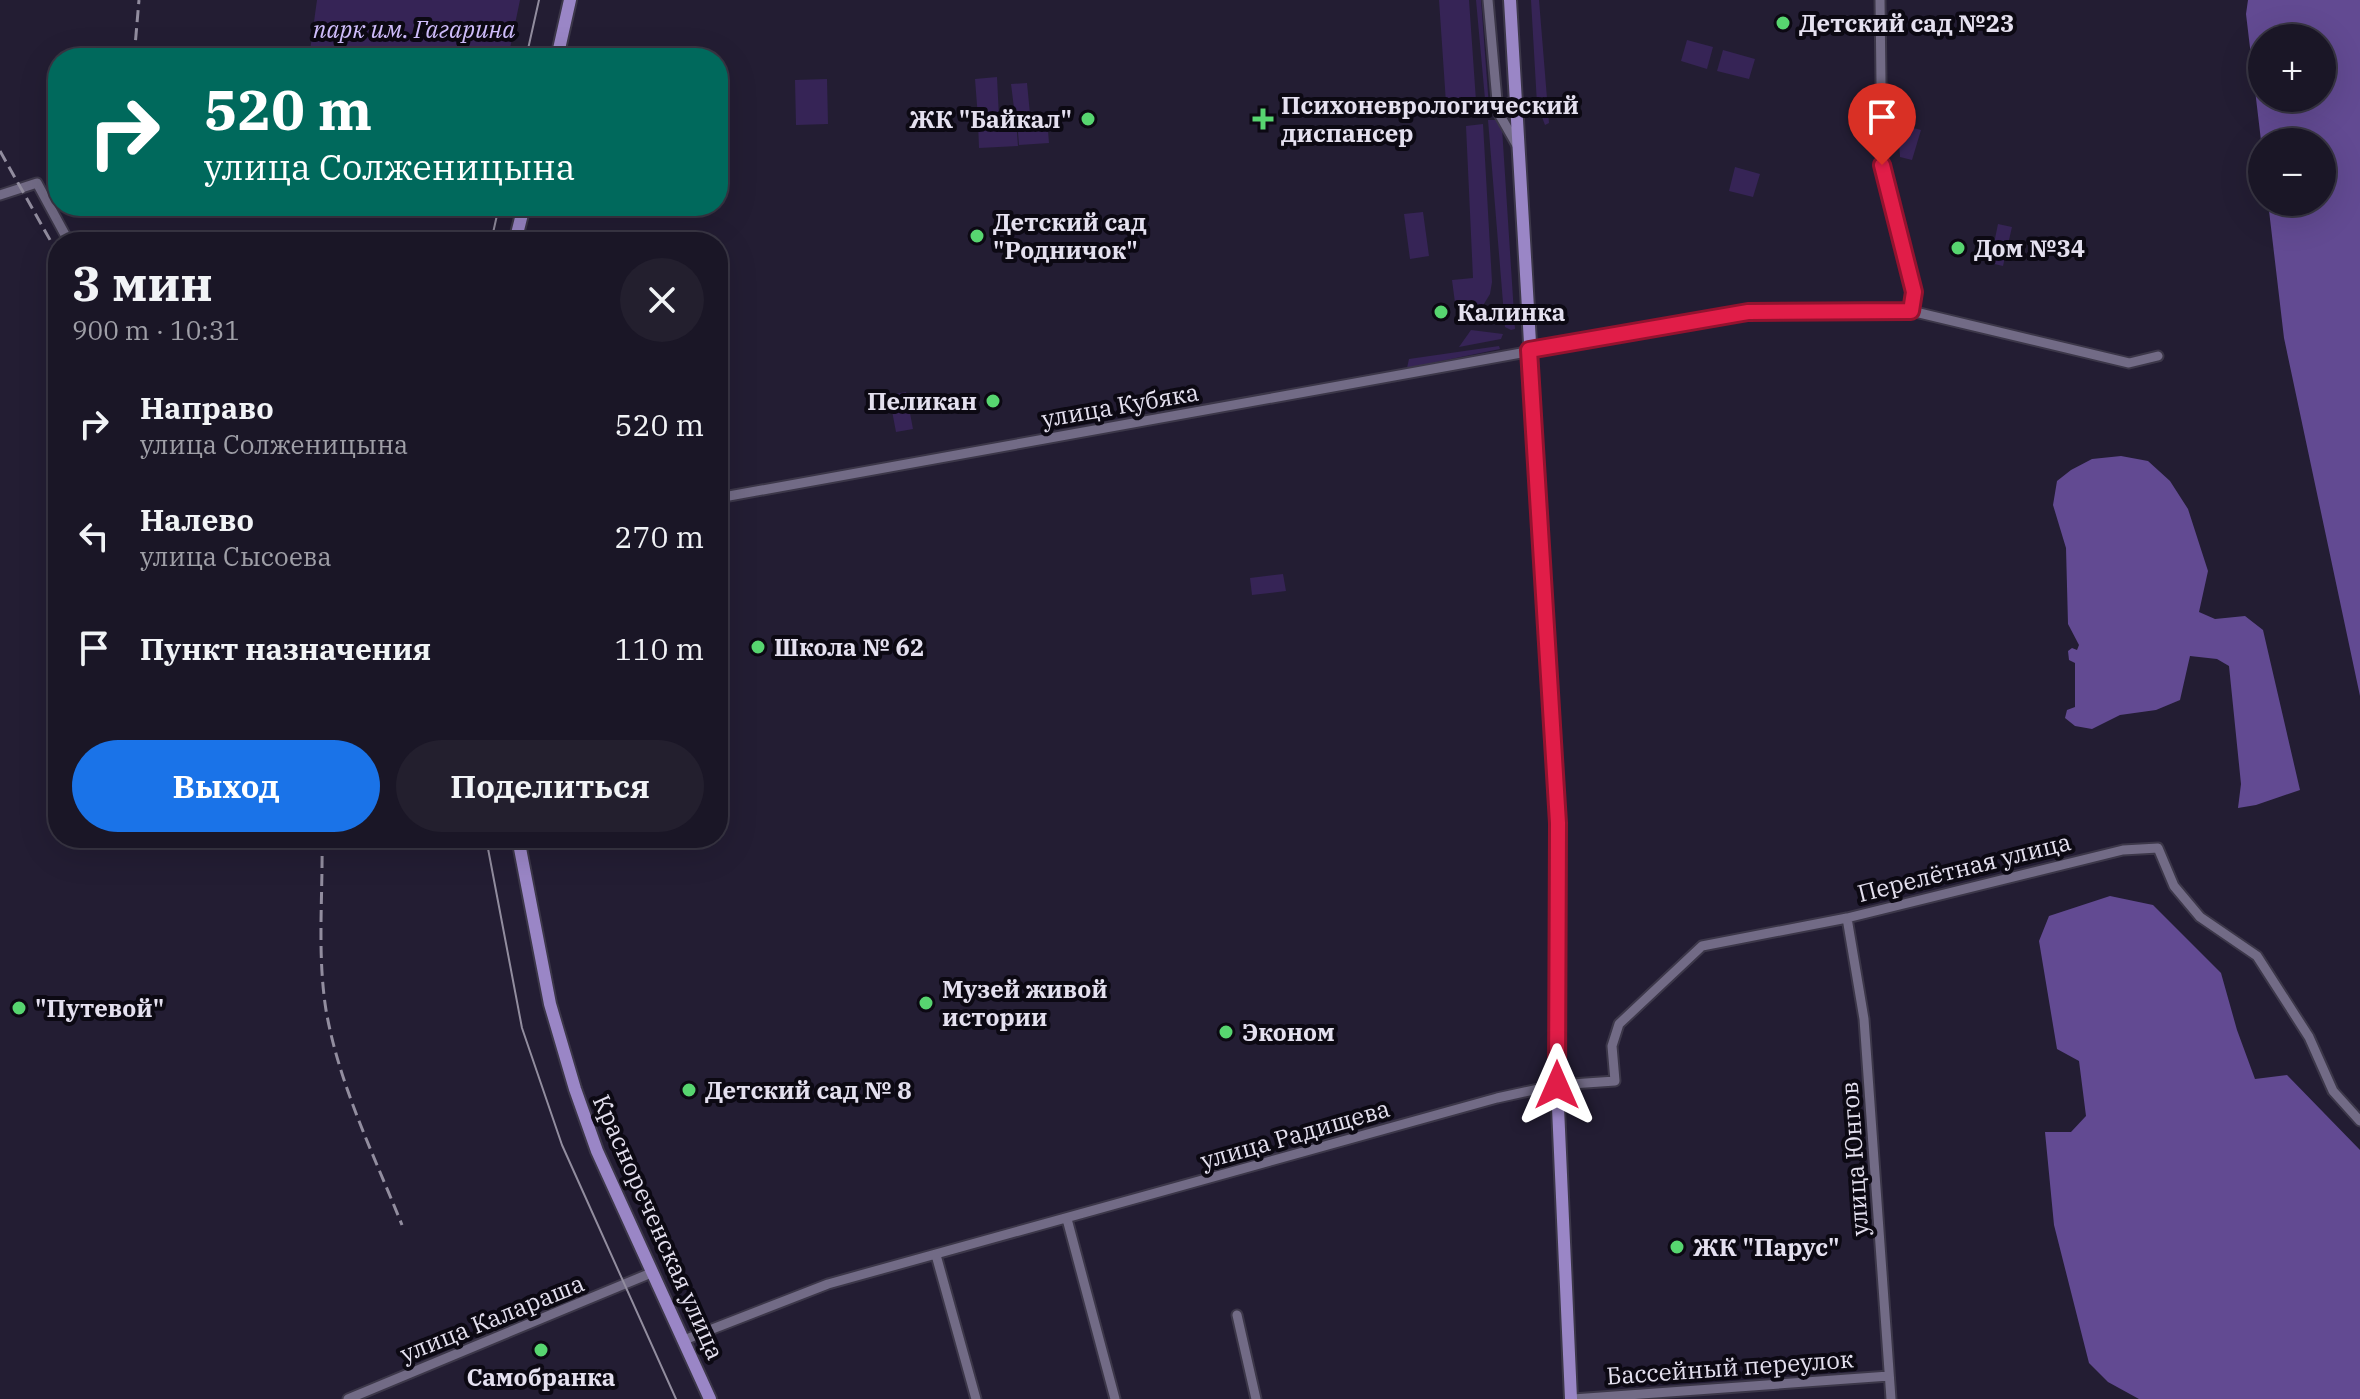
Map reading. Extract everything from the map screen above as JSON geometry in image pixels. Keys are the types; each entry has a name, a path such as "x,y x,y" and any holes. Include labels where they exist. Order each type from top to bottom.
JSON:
{"main road":[{"path":"559,48 570,0"},
{"path":"1510,0 1558,823 1557,1085 1572,1399"},
{"name":"Краснореченская улица","path":"520,848 550,1004 597,1151 710,1399"}],"street":[{"path":"1488,0 1498,112 1518,148"},
{"path":"1880,0 1882,165 1914,292 1911,311"},
{"path":"0,195 37,183 48,203"},
{"name":"улица Кубяка","path":"728,496 1748,312 1911,311 2129,363 2158,356"},
{"name":"Перелётная улица","path":"1847,918 2091,856 2158,848 2174,886 2200,917 2257,956 2309,1037 2333,1091 2360,1121"},
{"name":"улица Радищева","path":"684,1340 828,1284 1497,1098 1557,1085 1615,1081 1613,1038 1619,1024 1702,946 1847,918"},
{"name":"улица Юнгов","path":"1847,918 1864,1019 1891,1399"},
{"path":"1067,1219 1115,1399"},
{"path":"936,1255 976,1399"},
{"name":"улица Калараша","path":"348,1399 651,1273"},
{"path":"1237,1315 1256,1399"},
{"name":"Бассейный переулок","path":"1572,1399 1889,1376"}],"green space":[{"name":"парк им. Гагарина","path":"317,0 520,0 510,48 310,48"},
{"path":"1439,0 1469,0 1476,101 1446,103"},
{"path":"1476,0 1481,0 1489,107 1486,110"},
{"path":"1531,0 1539,0 1549,123 1545,125 1537,104"},
{"path":"1687,40 1713,47 1707,69 1681,61"},
{"path":"1723,50 1755,59 1749,79 1717,71"},
{"path":"997,77 999,117 978,118 975,79"},
{"path":"827,79 828,124 796,125 795,80"},
{"path":"1027,83 1030,114 1015,116 1011,84"},
{"path":"1047,118 1049,143 1019,145 1017,120"},
{"path":"1016,120 1018,146 979,148 978,122"},
{"path":"1488,120 1500,120 1502,128 1515,329 1511,330 1505,327"},
{"path":"1483,124 1492,282 1490,294 1476,317 1457,318 1452,280 1473,278 1466,126"},
{"path":"1898,124 1921,130 1912,160 1900,157"},
{"path":"1735,167 1760,174 1753,197 1729,191"},
{"path":"1423,212 1429,256 1410,259 1404,214"},
{"path":"1998,224 2012,227 2003,266 1990,263"},
{"path":"1471,330 1503,334 1501,339 1459,347"},
{"path":"1499,346 1500,349 1407,368 1409,359"},
{"path":"906,392 913,429 896,432 889,395"},
{"path":"1283,574 1286,591 1252,595 1250,578"}],"shaded area":[{"path":"2248,0 2360,0 2360,696 2284,338 2270,216 2336,216 2336,128 2260,128 2258,112 2336,112 2336,24 2248,24 2248,31 2246,14"},
{"path":"2121,456 2148,461 2170,481 2188,509 2208,571 2199,612 2215,619 2245,616 2263,630 2300,790 2238,808 2241,784 2229,666 2217,659 2190,656 2180,700 2156,710 2120,715 2092,729 2075,726 2065,718 2067,710 2075,707 2075,663 2069,660 2068,651 2072,648 2077,650 2079,645 2068,624 2066,548 2053,505 2057,481 2092,459"},
{"path":"2110,896 2153,905 2221,973 2255,1079 2287,1075 2360,1150 2360,1399 2139,1399 2108,1382 2089,1363 2054,1225 2045,1132 2071,1132 2086,1116 2079,1061 2057,1049 2039,941 2049,916"}],"tram line":[{"path":"528,48 539,0"},
{"path":"493,232 497,216"},
{"path":"488,848 522,1028 562,1145 676,1399"}],"railway":[{"path":"135,48 139,0"},
{"path":"0,151 48,236"},
{"path":"322,848 321,946 326,1010 348,1093 402,1225"}],"place":[{"name":"Детский сад №23","path":"1783,23"},
{"name":"ЖК \"Байкал\"","path":"1088,119"},
{"name":"Психоневрологический диспансер","path":"1263,119"},
{"name":"Детский сад \"Родничок\"","path":"977,236"},
{"name":"Дом №34","path":"1958,248"},
{"name":"Калинка","path":"1441,312"},
{"name":"Пеликан","path":"993,401"},
{"name":"Школа № 62","path":"758,647"},
{"name":"Музей живой истории","path":"926,1003"},
{"name":"\"Путевой\"","path":"19,1008"},
{"name":"Эконом","path":"1226,1032"},
{"name":"Детский сад № 8","path":"689,1090"},
{"name":"ЖК \"Парус\"","path":"1677,1247"},
{"name":"Самобранка","path":"541,1350"}],"route":[{"path":"1557,1085 1558,823 1529,350 1748,312 1911,311 1914,292 1882,165"}]}
